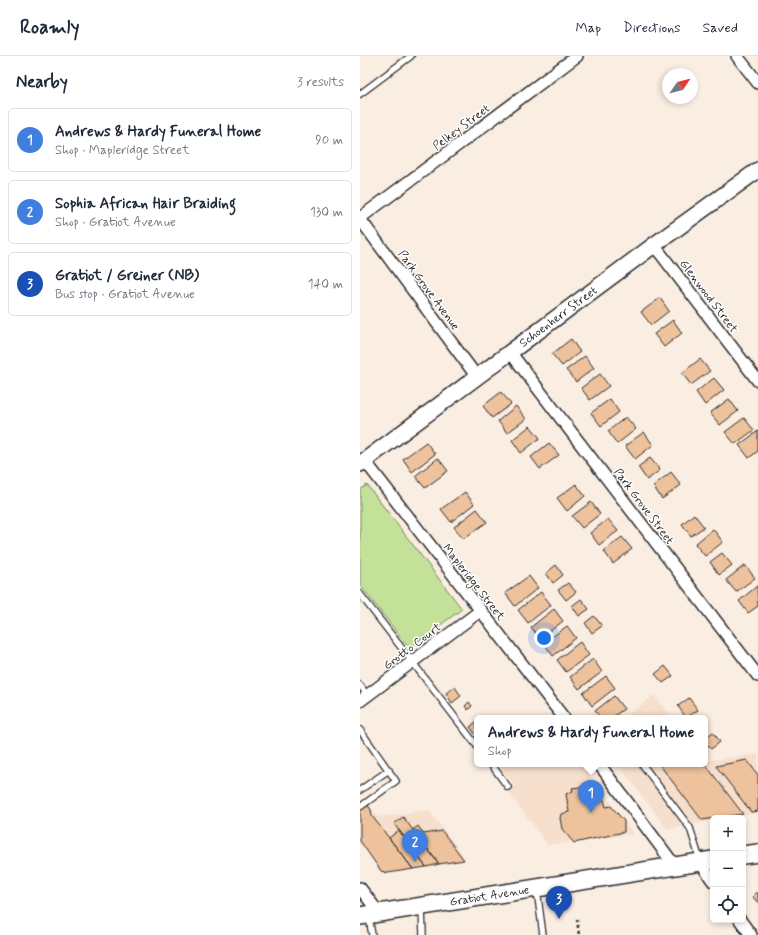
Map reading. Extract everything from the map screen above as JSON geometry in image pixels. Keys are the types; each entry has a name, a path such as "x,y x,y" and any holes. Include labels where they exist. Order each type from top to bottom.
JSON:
{"main road":[{"path":"746,855 758,853"},
{"name":"Gratiot Avenue","path":"369,914 422,907 707,861"}],"street":[{"name":"Pelkey Street","path":"360,218 577,56"},
{"path":"737,56 758,83"},
{"name":"Schoenherr Street","path":"362,462 654,245 758,170"},
{"name":"Park Grove Avenue","path":"360,218 477,377"},
{"name":"Glenwood Street","path":"654,245 758,381"},
{"name":"Park Grove Street","path":"510,352 756,668"},
{"name":"Mapleridge Street","path":"362,462 562,715"},
{"name":"Grotto Court","path":"364,698 480,612"},
{"path":"601,767 675,866"},
{"path":"707,861 710,871"},
{"path":"360,888 369,914"},
{"path":"742,923 751,935"}],"lane":[{"path":"360,94 411,56"},
{"path":"360,594 474,742"},
{"path":"360,685 364,698"},
{"path":"360,730 396,781 360,807"},
{"path":"492,767 508,787"},
{"path":"644,767 690,828 707,861"},
{"path":"360,790 389,770"},
{"path":"537,888 543,935"},
{"path":"422,907 423,935"},
{"path":"369,914 372,935"}],"path":[{"path":"577,919 579,935"}],"shaded area":[{"path":"654,695 670,715 628,715"},
{"path":"758,754 758,813 746,815 710,815 710,822 667,829 620,767 708,767 708,761"},
{"path":"501,767 583,767 634,834 548,845 507,791 515,786"},
{"path":"368,803 379,817 429,810 466,859 384,874 360,841 360,809"}],"green space":[{"path":"367,485 462,609 409,648 360,585 360,490"}],"building":[{"path":"660,298 669,311 651,325 641,312"},
{"path":"673,320 682,333 664,347 654,334"},
{"path":"571,339 580,352 562,366 552,354"},
{"path":"585,356 594,368 576,382 566,370"},
{"path":"700,359 710,371 691,385 682,373"},
{"path":"600,374 609,386 590,400 581,388"},
{"path":"714,378 724,390 705,405 696,392"},
{"path":"501,392 511,404 492,418 483,406"},
{"path":"610,399 619,412 601,426 591,413"},
{"path":"729,399 738,411 720,425 710,413"},
{"path":"516,406 526,419 507,433 498,421"},
{"path":"626,417 636,429 617,444 608,431"},
{"path":"744,418 754,430 735,444 725,432"},
{"path":"530,426 540,438 521,453 512,440"},
{"path":"758,431 758,451 749,458 739,445"},
{"path":"644,432 653,445 635,459 625,446"},
{"path":"426,442 435,454 412,472 403,459"},
{"path":"549,443 559,455 540,469 531,457"},
{"path":"438,458 448,471 425,488 415,476"},
{"path":"650,458 660,470 647,480 638,467"},
{"path":"671,472 681,485 662,499 653,486"},
{"path":"576,484 585,496 567,511 557,498"},
{"path":"465,492 474,504 451,522 441,509"},
{"path":"591,502 600,514 582,528 572,516"},
{"path":"477,509 487,522 463,539 454,527"},
{"path":"694,514 704,527 691,536 682,524"},
{"path":"608,519 618,531 599,545 590,533"},
{"path":"713,529 723,542 705,556 695,544"},
{"path":"622,537 632,549 613,564 604,551"},
{"path":"722,553 732,565 719,575 710,562"},
{"path":"556,565 563,575 553,583 546,573"},
{"path":"745,565 755,578 736,592 726,580"},
{"path":"529,576 538,588 515,606 505,593"},
{"path":"568,583 576,592 566,600 558,590"},
{"path":"757,586 758,606 748,613 739,601"},
{"path":"541,592 551,605 528,623 518,610"},
{"path":"581,599 589,609 579,616 572,606"},
{"path":"554,609 563,621 540,639 531,627"},
{"path":"594,616 602,626 592,633 585,623"},
{"path":"567,626 576,638 553,656 544,643"},
{"path":"580,642 589,655 566,672 557,660"},
{"path":"593,659 602,672 579,689 570,677"},
{"path":"665,666 673,676 663,683 655,674"},
{"path":"606,676 615,688 592,706 583,693"},
{"path":"455,687 461,696 452,703 446,693"},
{"path":"614,696 624,709 615,715 598,715 595,711"},
{"path":"689,698 698,710 690,715 684,715 678,706"},
{"path":"469,702 472,706 468,710 465,706"},
{"path":"474,724 474,732 470,727"},
{"path":"713,732 720,742 711,749 708,746 708,736"},
{"path":"747,760 758,775 758,811 751,812 716,766"},
{"path":"661,767 707,767 743,814 710,815 710,819 702,820"},
{"path":"594,785 604,800 606,807 611,806 624,821 624,832 574,843 562,829 560,818 561,814 569,812 566,794 573,791 572,788"},
{"path":"367,804 371,810 372,816 413,869 388,873 381,871 360,841 360,810"},
{"path":"403,817 439,864 426,867 394,824"},
{"path":"418,826 424,834 442,831 464,860 439,864 413,830"},
{"path":"399,830 426,867 413,869 389,838"},
{"path":"755,893 758,893 758,903 753,897"}],"place":[{"name":"Andrews & Hardy Funeral Home","path":"591,813"},
{"name":"Sophia African Hair Braiding","path":"415,862"},
{"name":"Gratiot / Greiner (NB)","path":"559,919"}]}
